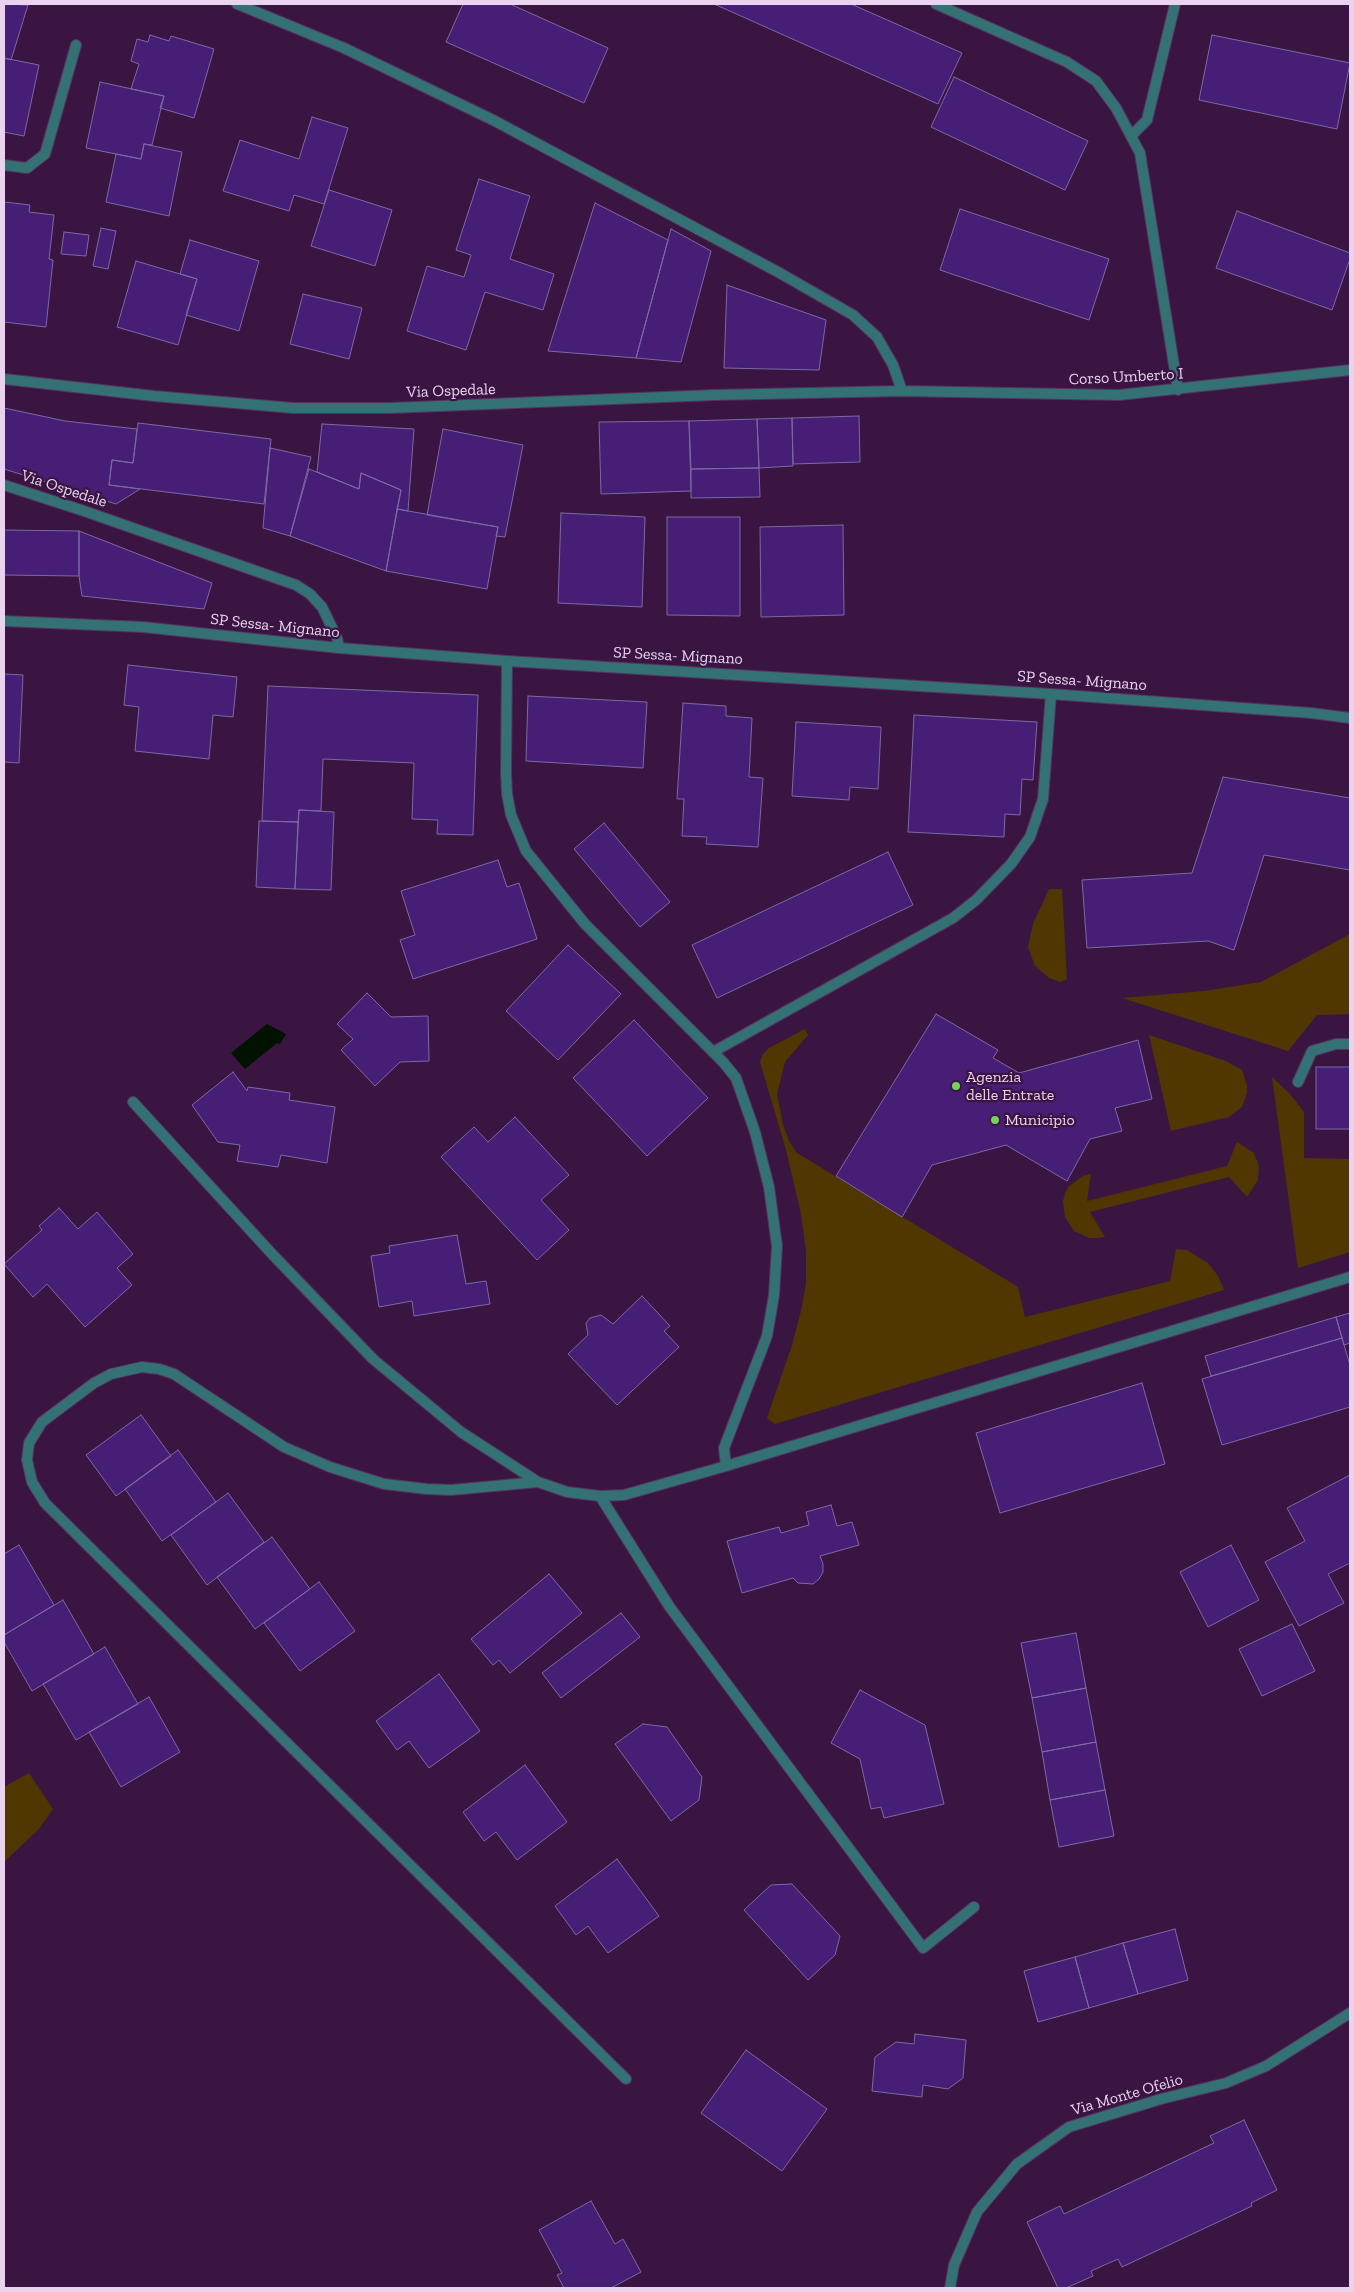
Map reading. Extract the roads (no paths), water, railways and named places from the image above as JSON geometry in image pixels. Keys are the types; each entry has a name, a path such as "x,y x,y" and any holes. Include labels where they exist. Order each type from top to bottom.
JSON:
{"street":[{"path":"237,4 344,48 493,120 778,272 845,310 877,337 893,365 902,391"},
{"path":"936,4 1067,62 1096,81 1116,108 1140,153 1178,390"},
{"path":"1131,136 1147,120 1175,4"},
{"path":"4,165 27,168 45,154 76,46"},
{"name":"Corso Umberto I","path":"902,391 1119,395 1350,370"},
{"name":"Via Ospedale","path":"4,379 145,395 293,408 390,408 714,395 902,391"},
{"name":"Via Ospedale","path":"4,485 296,585 310,594 322,607 337,638 339,648"},
{"name":"SP Sessa- Mignano","path":"4,621 142,627 339,648 507,661 1051,694 1311,713 1350,718"},
{"path":"507,661 507,794 511,815 526,851 585,924 713,1052 736,1078 744,1097 769,1187 777,1246 774,1295 767,1336 724,1448 726,1466"},
{"path":"713,1052 953,918 976,900 1011,864 1030,837 1043,799 1051,694"},
{"path":"1298,1082 1312,1051 1336,1044 1350,1044"},
{"path":"133,1102 279,1262 373,1359 461,1432 538,1482 567,1492 600,1496 624,1495 1350,1278"},
{"path":"538,1482 451,1490 427,1490 384,1484 330,1467 284,1447 174,1374 160,1369 142,1368 111,1374 94,1383 42,1422 30,1442 27,1460 32,1482 45,1503 626,2079"},
{"path":"600,1496 669,1606 922,1948 974,1907"},
{"name":"Via Monte Ofelio","path":"950,2288 954,2265 977,2212 1017,2164 1069,2127 1161,2099 1226,2083 1266,2066 1350,2013"}],"place":[{"name":"Agenzia delle Entrate","path":"956,1086"},
{"name":"Municipio","path":"995,1120"}]}
